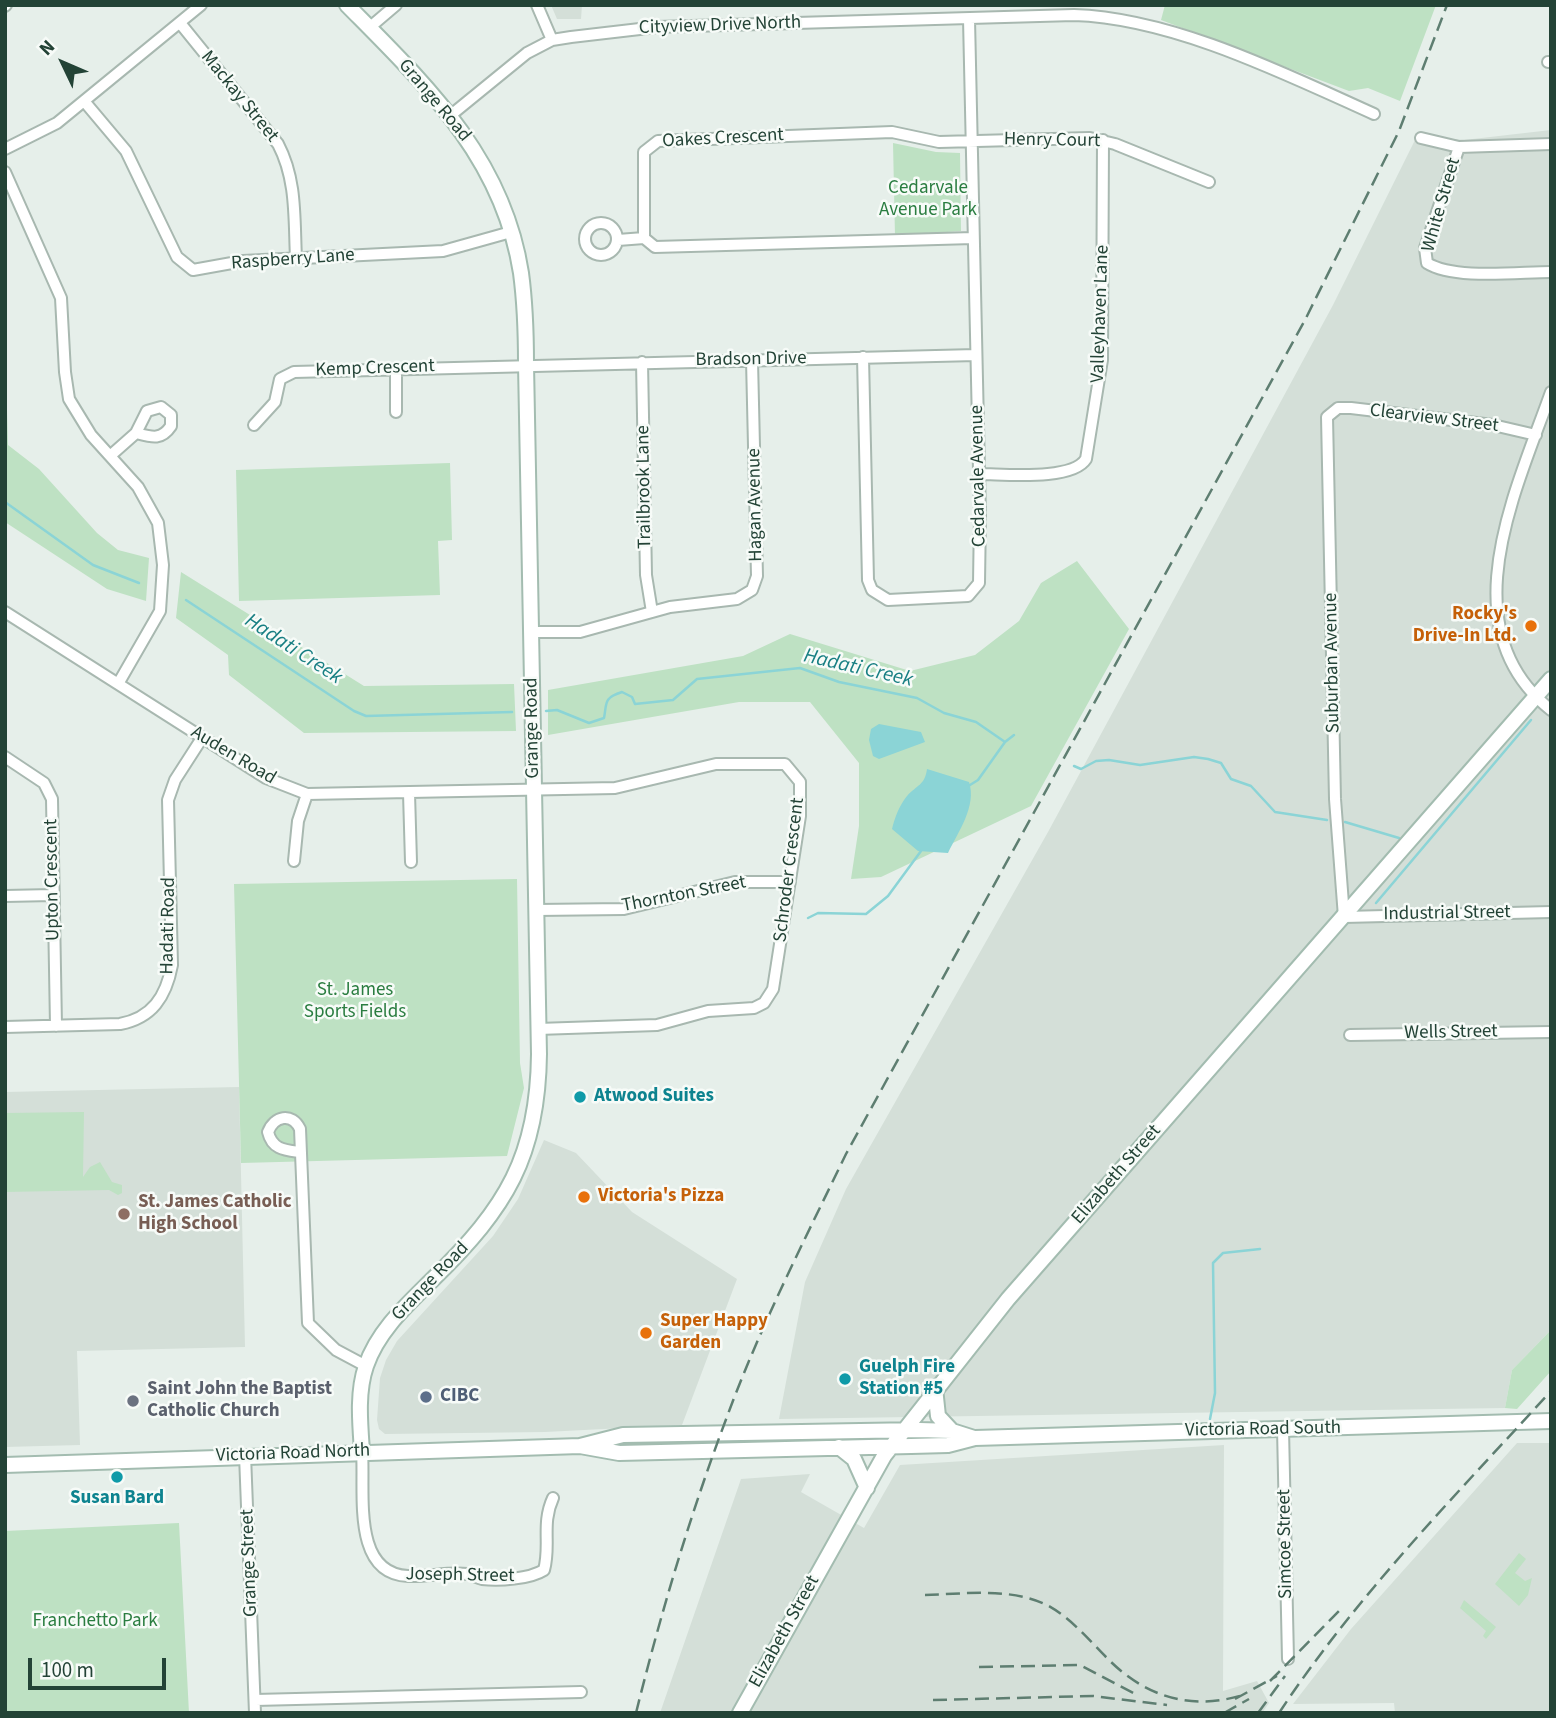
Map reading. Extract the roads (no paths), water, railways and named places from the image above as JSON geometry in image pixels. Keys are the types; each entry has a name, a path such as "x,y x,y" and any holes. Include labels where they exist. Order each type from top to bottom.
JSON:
{"main road":[{"name":"Grange Road","path":"347,5 451,115 490,176 511,232 521,274 527,364 539,1084 534,1123 514,1179 481,1230 394,1320 378,1341 366,1366 361,1393 362,1451"},
{"name":"Elizabeth Street","path":"740,1713 892,1445 935,1388 1012,1294 1551,678"},
{"path":"935,1388 938,1416 952,1431"},
{"name":"Victoria Road South","path":"709,1450 948,1445 975,1438 1551,1420"},
{"name":"Victoria Road South","path":"714,1434 904,1430 952,1431 975,1438"},
{"name":"Victoria Road North","path":"580,1446 623,1435 714,1434"},
{"name":"Victoria Road North","path":"5,1465 362,1451 580,1446 619,1453 709,1450"},
{"path":"839,1447 853,1458 867,1488"}],"street":[{"path":"5,149 47,130 201,5"},
{"path":"369,28 396,5"},
{"path":"537,5 552,40"},
{"name":"Cityview Drive North","path":"451,115 527,53 552,40 657,27 1074,15 1135,21 1275,71 1374,114"},
{"name":"Cedarvale Avenue","path":"863,358 868,580 879,597 888,600 957,598 975,591 980,575 980,474 970,19"},
{"name":"Mackay Street","path":"180,23 278,144 286,159 292,181 296,258"},
{"name":"Raspberry Lane","path":"84,102 133,163 177,257 184,265 202,269 243,261 443,251 511,232"},
{"name":"Oakes Crescent","path":"644,237 641,162 644,152 657,141 892,132 939,142 971,142"},
{"path":"1421,138 1459,147 1551,144"},
{"name":"Henry Court","path":"971,142 1103,140 1209,182"},
{"name":"Valleyhaven Lane","path":"980,474 1062,473 1082,465 1086,459 1102,360 1103,140"},
{"name":"White Street","path":"1459,147 1425,248 1427,263 1438,270 1457,272 1551,272"},
{"path":"5,172 61,298 69,399 78,418 149,504 158,523 163,565 160,611 118,684"},
{"path":"618,240 644,237 655,247 664,248 973,239"},
{"name":"Bradson Drive","path":"527,364 976,355"},
{"name":"Hagan Avenue","path":"532,632 580,632 684,604 737,599 746,596 757,584 752,360"},
{"name":"Trailbrook Lane","path":"642,362 646,575 652,612"},
{"name":"Kemp Crescent","path":"254,425 275,402 276,388 286,374 527,364"},
{"path":"396,368 396,412"},
{"path":"1551,392 1500,543 1496,583 1499,623 1508,653 1520,680 1534,697 1551,710"},
{"name":"Clearview Street","path":"1332,411 1350,408 1417,415 1536,435"},
{"name":"Suburban Avenue","path":"1332,411 1325,424 1335,799 1344,917"},
{"path":"110,456 136,433"},
{"name":"Auden Road","path":"5,612 266,778 307,794 534,790"},
{"name":"Hadati Road","path":"5,1027 137,1020 161,1000 172,965 168,800 175,780 202,738"},
{"name":"Upton Crescent","path":"5,757 44,783 49,790 56,1026"},
{"name":"Schroder Crescent","path":"534,790 615,788 716,764 785,764 800,782 800,816 773,989 764,1003 754,1008 708,1011 657,1025 538,1029"},
{"path":"409,793 411,862"},
{"path":"294,861 298,821 307,794"},
{"name":"Thornton Street","path":"536,910 624,909 734,882 790,882"},
{"path":"5,896 54,895"},
{"name":"Industrial Street","path":"1344,917 1551,912"},
{"name":"Wells Street","path":"1350,1035 1551,1032"},
{"path":"299,1152 308,1323 336,1350 366,1366"},
{"name":"Simcoe Street","path":"1283,1429 1288,1659"},
{"name":"Joseph Street","path":"362,1451 366,1542 379,1567 391,1574 407,1576 469,1573 481,1579 535,1576 544,1570 547,1561 545,1515 552,1498"},
{"name":"Grange Street","path":"245,1455 256,1713"},
{"path":"255,1700 581,1692"}],"water":[{"path":"879,724 921,732 925,742 879,759 873,756 869,740 871,729"},
{"path":"927,769 969,782 969,809 948,853 918,851 892,829 902,804 922,782"}],"waterway":[{"name":"Hadati Creek","path":"5,502 93,565 139,583"},
{"name":"Hadati Creek","path":"186,600 354,711 366,716 512,712"},
{"name":"Hadati Creek","path":"546,711 557,710 589,723 604,718 609,699 622,692 632,697 635,704 673,700 697,679 800,668 839,682 917,698 944,713 976,722 1005,742 1014,735"},
{"path":"1376,903 1531,720"},
{"path":"970,785 978,780 1005,742"},
{"path":"1074,766 1081,769 1096,761 1109,760 1140,765 1194,757 1208,759 1221,763 1231,779 1251,786 1275,812 1327,820"},
{"path":"1345,822 1399,838"},
{"path":"808,918 818,913 866,914 888,896 921,851"},
{"path":"1210,1419 1215,1393 1213,1263 1223,1253 1260,1249"}],"railway":[{"path":"636,1713 678,1562 714,1451 741,1381 799,1250 846,1154 1305,320 1399,131 1447,5"},
{"path":"1279,1713 1374,1587 1551,1391"},
{"path":"925,1595 987,1593 1032,1599 1064,1616 1122,1671 1153,1691 1187,1701 1224,1700 1243,1695"},
{"path":"1270,1681 1343,1607"},
{"path":"979,1667 1080,1665 1139,1696"},
{"path":"1235,1699 1277,1676"},
{"path":"1258,1713 1285,1676"},
{"path":"933,1700 1093,1696 1167,1705"},
{"path":"1224,1713 1249,1699"},
{"path":"1004,1713 1146,1713"}],"place":[{"name":"Rocky's Drive-In Ltd.","path":"1531,626"},
{"name":"Atwood Suites","path":"580,1097"},
{"name":"Victoria's Pizza","path":"584,1197"},
{"name":"St. James Catholic High School","path":"124,1214"},
{"name":"Super Happy Garden","path":"646,1333"},
{"name":"Guelph Fire Station #5","path":"845,1379"},
{"name":"CIBC","path":"426,1397"},
{"name":"Saint John the Baptist Catholic Church","path":"133,1401"},
{"name":"Susan Bard","path":"117,1477"}],"park label":[{"name":"Cedarvale Avenue Park","path":"928,200"},
{"name":"St. James Sports Fields","path":"355,1002"},
{"name":"Franchetto Park","path":"95,1622"}]}
